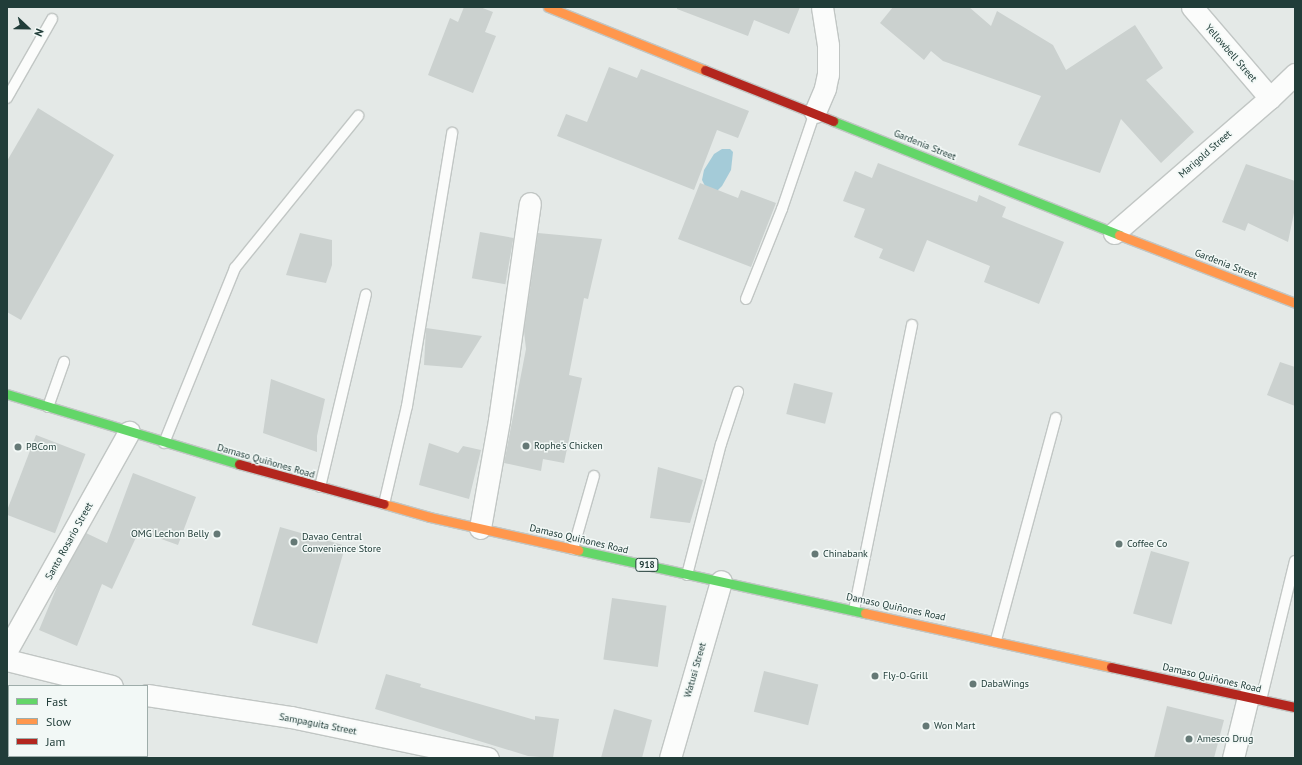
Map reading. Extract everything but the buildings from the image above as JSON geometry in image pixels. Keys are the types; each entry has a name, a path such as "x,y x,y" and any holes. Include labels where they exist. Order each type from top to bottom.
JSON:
{"main road":[{"name":"Gardenia Street","path":"548,7 815,112 1114,233 1295,302"},
{"name":"Damaso Quiñones Road","path":"7,394 164,443 430,517 996,640 1295,707"}],"street":[{"path":"815,112 825,88 828,74 828,45 822,7"},
{"name":"Yellowbell Street","path":"1192,7 1270,98"},
{"name":"Marigold Street","path":"1114,233 1270,98 1295,74"},
{"path":"480,528 499,420 530,203"},
{"name":"Santo Rosario Street","path":"7,650 129,432"},
{"name":"Watusi Street","path":"670,758 721,581"},
{"path":"7,660 108,685"},
{"name":"Sampaguita Street","path":"148,695 291,718 488,758"},
{"path":"1232,758 1255,698"}],"lane":[{"path":"7,98 52,19"},
{"path":"746,299 782,208 815,112"},
{"path":"164,443 235,268 358,116"},
{"path":"384,504 407,406 452,133"},
{"path":"320,487 366,294"},
{"path":"854,610 912,325"},
{"path":"48,407 64,362"},
{"path":"687,574 721,444 738,392"},
{"path":"996,640 1056,418"},
{"path":"573,549 594,476"},
{"path":"1255,698 1295,561"}],"water":[{"path":"722,149 730,149 733,152 731,170 722,186 717,191 706,188 702,180 704,170 714,154"}],"traffic: fast":[{"path":"833,121 1119,235"},
{"path":"7,394 239,464"},
{"path":"578,550 865,613"}],"traffic: slow":[{"path":"548,7 705,70"},
{"path":"1119,235 1295,303"},
{"path":"384,504 430,517 578,550"},
{"path":"865,613 1111,667"}],"traffic: jam":[{"path":"705,70 833,121"},
{"path":"239,464 384,504"},
{"path":"1111,667 1295,707"}],"place":[{"name":"Rophe's Chicken","path":"526,446"},
{"name":"PBCom","path":"18,447"},
{"name":"OMG Lechon Belly","path":"217,534"},
{"name":"Davao Central Convenience Store","path":"294,542"},
{"name":"Coffee Co","path":"1119,544"},
{"name":"Chinabank","path":"815,554"},
{"name":"Fly-O-Grill","path":"875,676"},
{"name":"DabaWings","path":"973,684"},
{"name":"Won Mart","path":"926,726"},
{"name":"Amesco Drug","path":"1189,739"}]}
